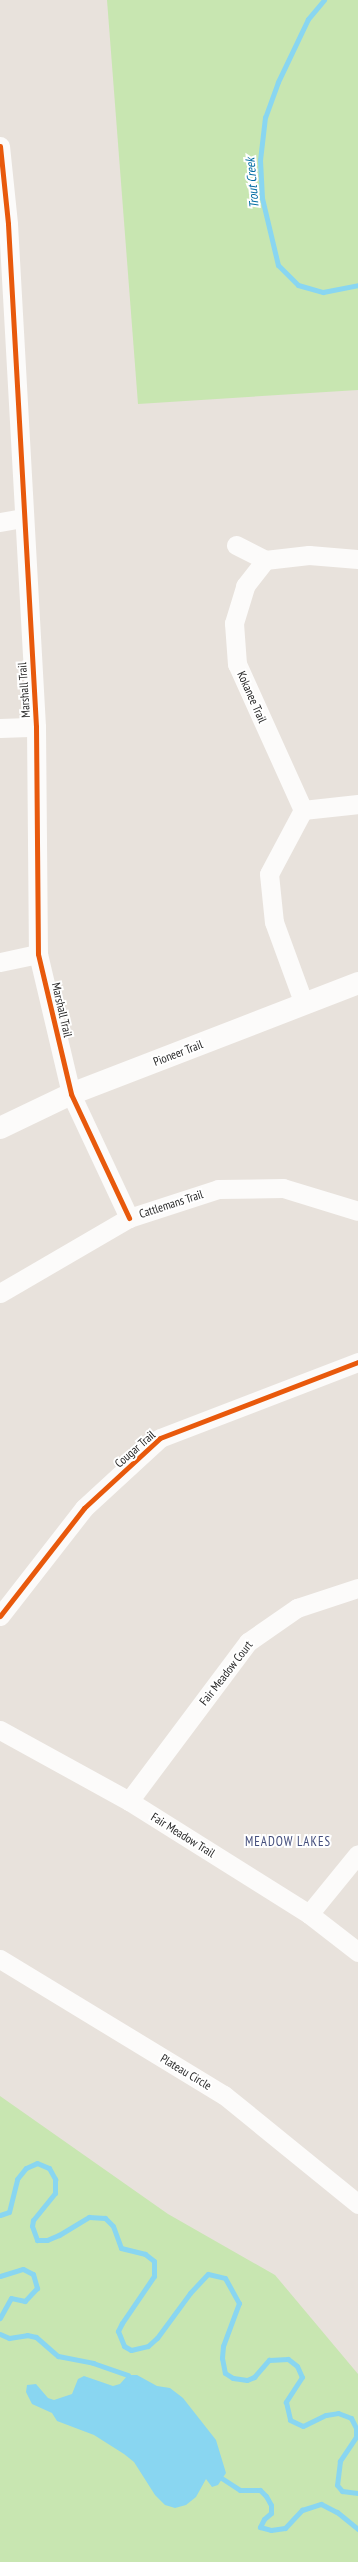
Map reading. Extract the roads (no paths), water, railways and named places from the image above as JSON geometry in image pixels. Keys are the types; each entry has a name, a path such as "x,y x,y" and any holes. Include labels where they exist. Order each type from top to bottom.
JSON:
{"main road":[{"name":"Pioneer Trail","path":"0,1128 72,1094 358,982"}],"street":[{"name":"Marshall Trail","path":"0,146 36,727 38,954 72,1094 129,1218"},
{"path":"0,522 23,518"},
{"path":"236,545 265,560 309,555 358,559"},
{"name":"Kokanee Trail","path":"265,560 245,586 234,623 237,664 303,810"},
{"path":"0,728 36,727"},
{"path":"304,1004 274,922 269,874 303,810 358,804"},
{"path":"0,962 38,954"},
{"name":"Cattlemans Trail","path":"0,1293 129,1218 218,1189 283,1188 358,1211"},
{"name":"Cougar Trail","path":"0,1616 84,1508 160,1438 358,1362"},
{"name":"Fair Meadow Court","path":"128,1801 248,1642 297,1608 358,1588"},
{"name":"Fair Meadow Trail","path":"0,1730 128,1801 309,1914 358,1952"},
{"path":"309,1914 358,1854"},
{"name":"Plateau Circle","path":"0,1959 224,2095 358,2204"}],"water":[{"path":"128,2375 137,2375 157,2386 170,2388 183,2398 216,2440 226,2473 218,2485 212,2487 206,2479 196,2497 186,2505 175,2508 165,2505 155,2495 134,2462 94,2435 57,2421 52,2413 32,2404 26,2392 27,2385 36,2384 48,2398 54,2400 72,2394 78,2379 84,2376 113,2386 120,2384"}],"waterway":[{"name":"Trout Creek","path":"324,0 308,19 278,82 265,117 260,160 262,198 278,265 298,285 323,292 358,285"},
{"path":"0,2215 9,2212 17,2179 26,2168 37,2163 49,2168 55,2179 55,2193 33,2220 32,2226 37,2240 47,2240 59,2235 89,2217 105,2218 113,2226 121,2248 145,2254 154,2261 154,2276 118,2331 124,2346 131,2350 148,2346 157,2338 190,2293 208,2274 225,2278 239,2303 223,2346 222,2358 225,2373 233,2378 247,2380 254,2377 269,2360 288,2359 297,2366 302,2377 286,2402 290,2420 303,2426 326,2415 338,2413 351,2418 356,2428 356,2437 340,2461 337,2485 342,2491 358,2493"},
{"path":"0,2276 23,2269 33,2274 37,2288 25,2301 11,2298 0,2318"},
{"path":"0,2334 9,2338 27,2335 36,2337 58,2356 93,2363 128,2375"},
{"path":"223,2479 240,2490 260,2490 266,2496 271,2505 271,2513 264,2519 260,2527 271,2530 285,2528 302,2510 321,2504 337,2512 358,2529"}],"district":[{"name":"MEADOW LAKES","path":"288,1842"}]}
